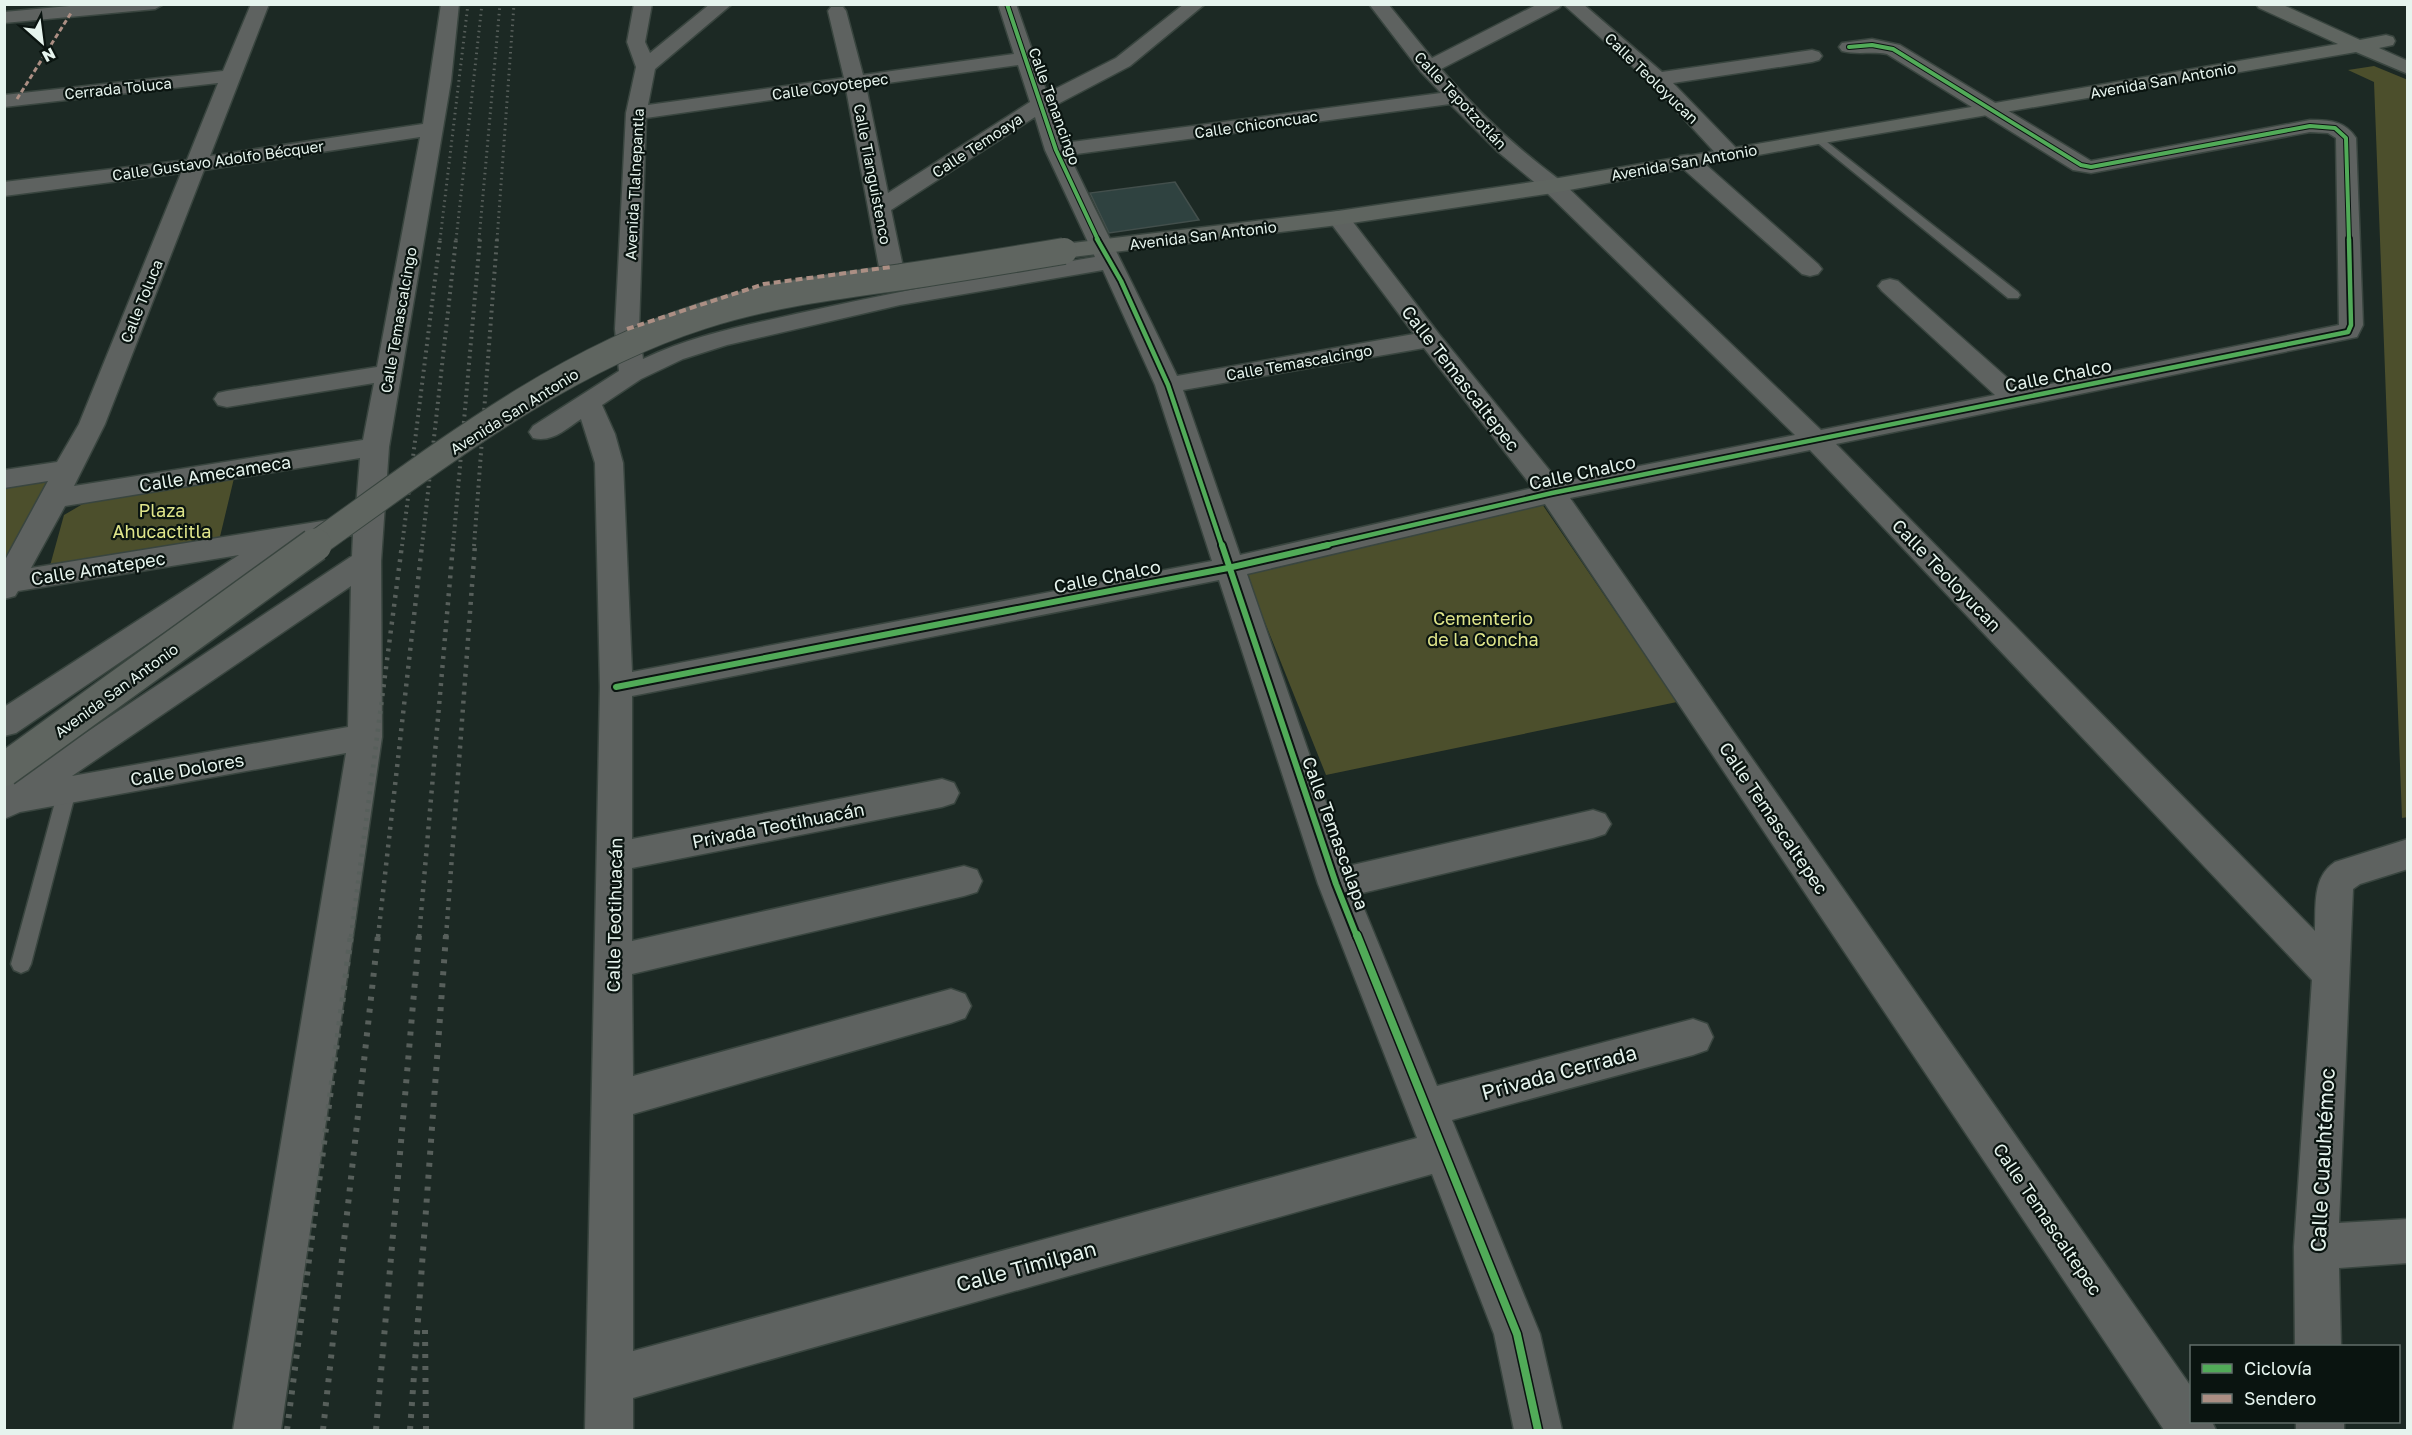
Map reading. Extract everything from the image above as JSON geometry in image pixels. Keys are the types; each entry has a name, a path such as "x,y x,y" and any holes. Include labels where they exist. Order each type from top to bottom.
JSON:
{"main road":[{"path":"2265,4 2408,68"},
{"path":"2303,4 2408,50"},
{"name":"Avenida San Antonio","path":"6,792 375,502 560,379 671,326 740,304 814,288 1064,251 1106,255 1553,186 1818,138 2386,41"}],"street":[{"path":"4,18 155,4"},
{"name":"Calle Toluca","path":"5,585 55,498 67,469 92,424 260,4"},
{"name":"Calle Temascalcingo","path":"257,1431 365,737 366,561 375,447 441,81 450,4"},
{"path":"643,4 636,42 646,67 698,22 723,4"},
{"name":"Calle Tenancingo","path":"1007,4 1056,150 1106,255"},
{"name":"Calle Temoaya","path":"879,208 1039,105 1123,62 1196,4"},
{"name":"Calle Tepotzotlán","path":"1378,4 1428,68 1455,97 1527,169 1553,186"},
{"path":"1428,68 1553,4"},
{"name":"Calle Teoloyucan","path":"1572,4 1658,79 1729,154"},
{"name":"Calle Tianguistenco","path":"837,11 855,82 891,267"},
{"path":"1848,46 1872,45 1893,49 1989,110"},
{"path":"1658,79 1812,56"},
{"name":"Calle Coyotepec","path":"636,113 1024,58"},
{"name":"Avenida Tlalnepantla","path":"632,374 627,328 636,113 646,67"},
{"name":"Cerrada Toluca","path":"4,101 232,76"},
{"name":"Calle Chiconcuac","path":"1056,150 1455,97"},
{"name":"Calle Chalco","path":"616,687 1228,568 1552,493 2348,332 2351,325 2346,138 2343,132 2335,127 2310,126 2091,167 2071,160 1989,110"},
{"name":"Calle Gustavo Adolfo Bécquer","path":"4,189 196,165 432,129"},
{"path":"1688,161 1810,269"},
{"name":"Calle Teoloyucan","path":"1553,186 1815,439 2332,974"},
{"name":"Calle Temascaltepec","path":"1338,218 1552,493 2192,1431"},
{"name":"Avenida San Antonio","path":"543,432 632,374 674,354 720,339 813,316 1106,255"},
{"name":"Calle Temascalapa","path":"1106,255 1122,281 1168,385 1336,884 1517,1334 1538,1431"},
{"path":"1890,286 2015,399"},
{"name":"Calle Temascalcingo","path":"1168,385 1430,339"},
{"path":"227,399 388,373"},
{"name":"Calle Teotihuacán","path":"588,404 601,434 609,463 616,687 609,1431"},
{"name":"Calle Amecameca","path":"55,498 375,447"},
{"path":"4,479 67,469"},
{"name":"Calle Amatepec","path":"5,585 369,523"},
{"name":"Avenida San Antonio","path":"4,724 288,536"},
{"name":"Avenida San Antonio","path":"6,792 366,561"},
{"name":"Calle Dolores","path":"6,792 67,791 365,737"},
{"name":"Privada Teotihuacán","path":"615,856 942,792"},
{"path":"1336,884 1593,824"},
{"name":"Calle Cuauhtémoc","path":"2318,1345 2316,1247 2335,888 2339,879 2348,873 2408,854"},
{"path":"614,962 964,881"},
{"path":"612,1101 951,1006"},
{"name":"Privada Cerrada","path":"1426,1108 1693,1037"},
{"name":"Calle Timilpan","path":"609,1381 1443,1151"},
{"path":"2316,1247 2408,1241"}],"lane":[{"path":"1818,138 2013,295"},
{"path":"21,964 67,791"}],"green space":[{"path":"2374,66 2408,80 2408,817 2402,818 2374,82 2348,70"},
{"path":"66,473 5,573 5,481"},
{"name":"Plaza Ahucactitla","path":"235,474 218,545 48,573 64,515 93,498"},
{"name":"Cementerio de la Concha","path":"1540,501 1677,702 1326,775 1242,565"}],"building":[{"path":"1175,182 1199,220 1109,233 1090,193"}],"railway":[{"path":"440,240 468,4"},
{"path":"456,240 482,4"},
{"path":"479,240 500,4"},
{"path":"497,240 514,4"},
{"path":"402,546 440,239"},
{"path":"422,546 456,239"},
{"path":"453,546 480,239"},
{"path":"474,546 497,239"},
{"path":"351,937 402,545"},
{"path":"378,937 422,545"},
{"path":"419,937 453,545"},
{"path":"446,937 475,545"},
{"path":"287,1430 351,935"},
{"path":"323,1430 378,935"},
{"path":"376,1430 419,935"},
{"path":"410,1430 446,935"},
{"path":"425,1330 426,1430"}],"marked path":[{"path":"17,99 71,13"},
{"path":"627,329 764,284 891,267"}],"cycle path":[{"path":"1007,4 1056,150 1101,247 1121,281 1168,385 1336,884 1517,1334 1538,1430"},
{"path":"616,687 1228,568 1552,493 2348,332 2351,325 2346,138 2339,130 2331,127 2310,126 2091,167 2081,165 1893,49 1872,45 1849,47"}]}
